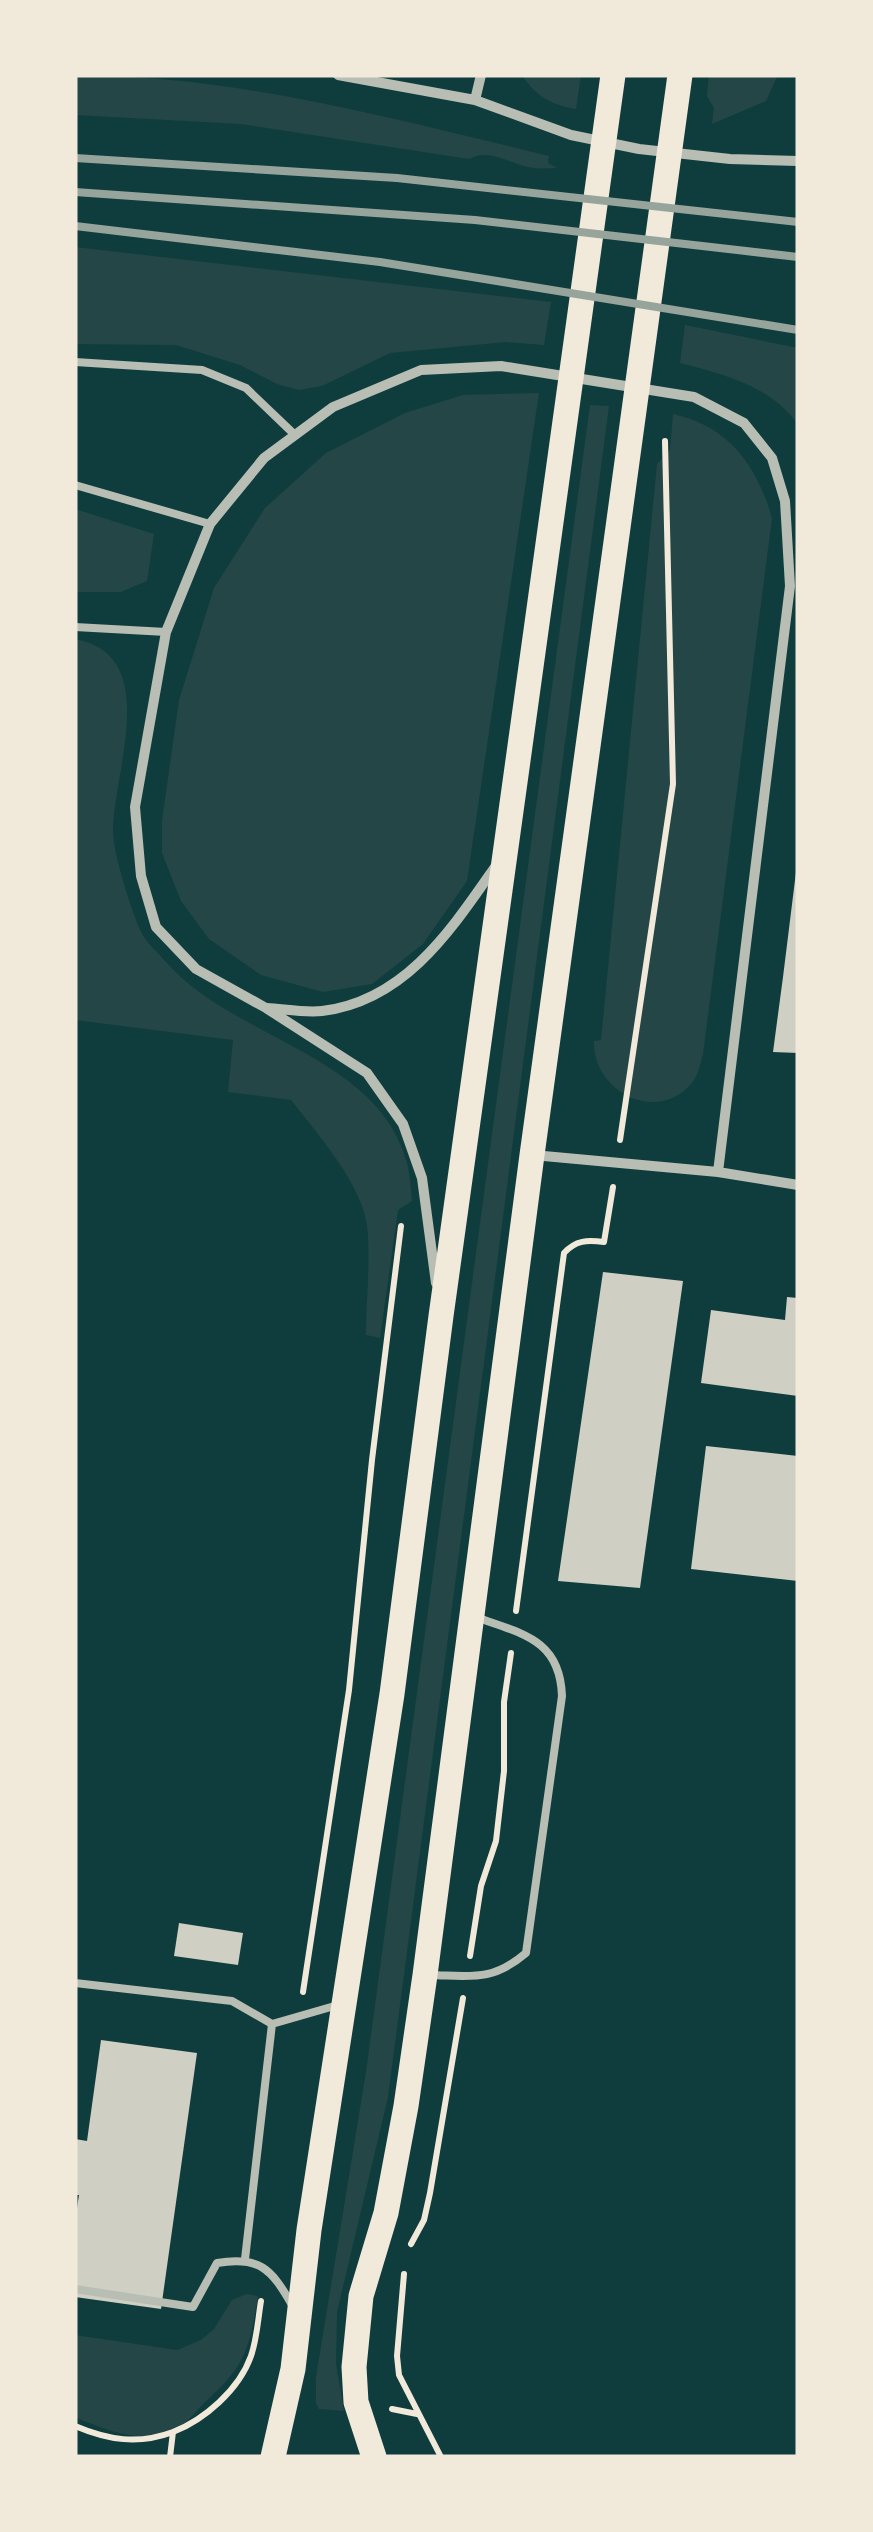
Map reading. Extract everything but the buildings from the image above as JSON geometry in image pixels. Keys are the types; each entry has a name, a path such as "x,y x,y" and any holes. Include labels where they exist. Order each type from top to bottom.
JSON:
{"main road":[{"path":"273,2457 288,2392 309,2230 392,1694 613,75"},
{"path":"374,2457 356,2402 354,2367 362,2296 386,2213 425,1975 532,1155 680,75"}],"street":[{"path":"338,75 475,100 571,135 639,149 730,159 798,161"},
{"path":"475,100 480,75"},
{"path":"441,1316 422,1178 403,1124 367,1072 266,1008 196,970 156,926 141,876 135,807 166,632 210,524 264,458 333,407 421,370 501,366 694,398 744,423 772,458 785,500 790,586 718,1172"},
{"path":"266,1008 320,1012 370,998 418,966 452,929 507,851"},
{"path":"532,1155 718,1172 798,1185"}],"lane":[{"path":"75,362 202,370 246,388 295,435"},
{"path":"75,485 210,524"},
{"path":"75,626 166,632"},
{"path":"425,1975 485,1976 507,1970 526,1953 562,1696 561,1677 551,1654 533,1638 472,1616"},
{"path":"75,1983 232,2001 272,2024 346,2002"},
{"path":"245,2259 272,2024"},
{"path":"75,2289 193,2307 217,2263 245,2259 266,2269 298,2318"}],"path":[{"path":"406,2251 424,2220 456,2056 481,1886 496,1841 504,1771 504,1702 564,1254 572,1244 587,1240 604,1242 673,784 665,445"},
{"path":"309,1956 347,1708 402,1216 425,1202"},
{"path":"404,2268 399,2375 441,2457"},
{"path":"75,2426 118,2440 149,2439 196,2423 239,2379 251,2358 266,2269"},
{"path":"170,2457 173,2432"}],"shaded area":[{"path":"75,75 195,82 314,102 549,156 548,163 557,168 533,168 493,156 469,159 241,124 75,115"},
{"path":"522,75 581,75 576,109 545,99"},
{"path":"709,75 778,75 766,101 712,124 714,108 707,96"},
{"path":"75,247 551,302 544,345 506,342 390,353 322,386 299,390 277,384 240,365 176,345 75,344"},
{"path":"685,325 798,348 798,425 760,391 680,363"},
{"path":"539,393 467,881 423,944 372,984 323,992 261,975 209,939 181,901 162,853 162,821 179,700 214,588 265,508 326,453 405,413 463,395"},
{"path":"590,405 609,406 388,2097 337,2312 336,2364 344,2411 319,2409 316,2377 366,2072"},
{"path":"673,414 710,428 738,451 758,482 772,518 703,1054 693,1081 676,1096 644,1101 614,1087 603,1074 594,1041 601,1040 657,464 670,450"},
{"path":"75,509 154,534 147,581 121,592 75,592"},
{"path":"75,639 102,649 118,667 126,691 127,719 113,831 124,883 142,934 195,989 336,1072 367,1096 391,1126 407,1163 412,1201 398,1210 380,1338 366,1335 369,1252 363,1209 336,1159 291,1100 228,1092 233,1040 75,1020"},
{"path":"247,2294 258,2296 243,2357 228,2379 183,2424 167,2432 141,2436 114,2432 75,2417 75,2335 177,2350 201,2340 214,2329 232,2300"}],"railway":[{"path":"75,158 397,178 798,222"},
{"path":"75,192 475,220 798,257"},
{"path":"75,226 380,262 798,330"}]}
